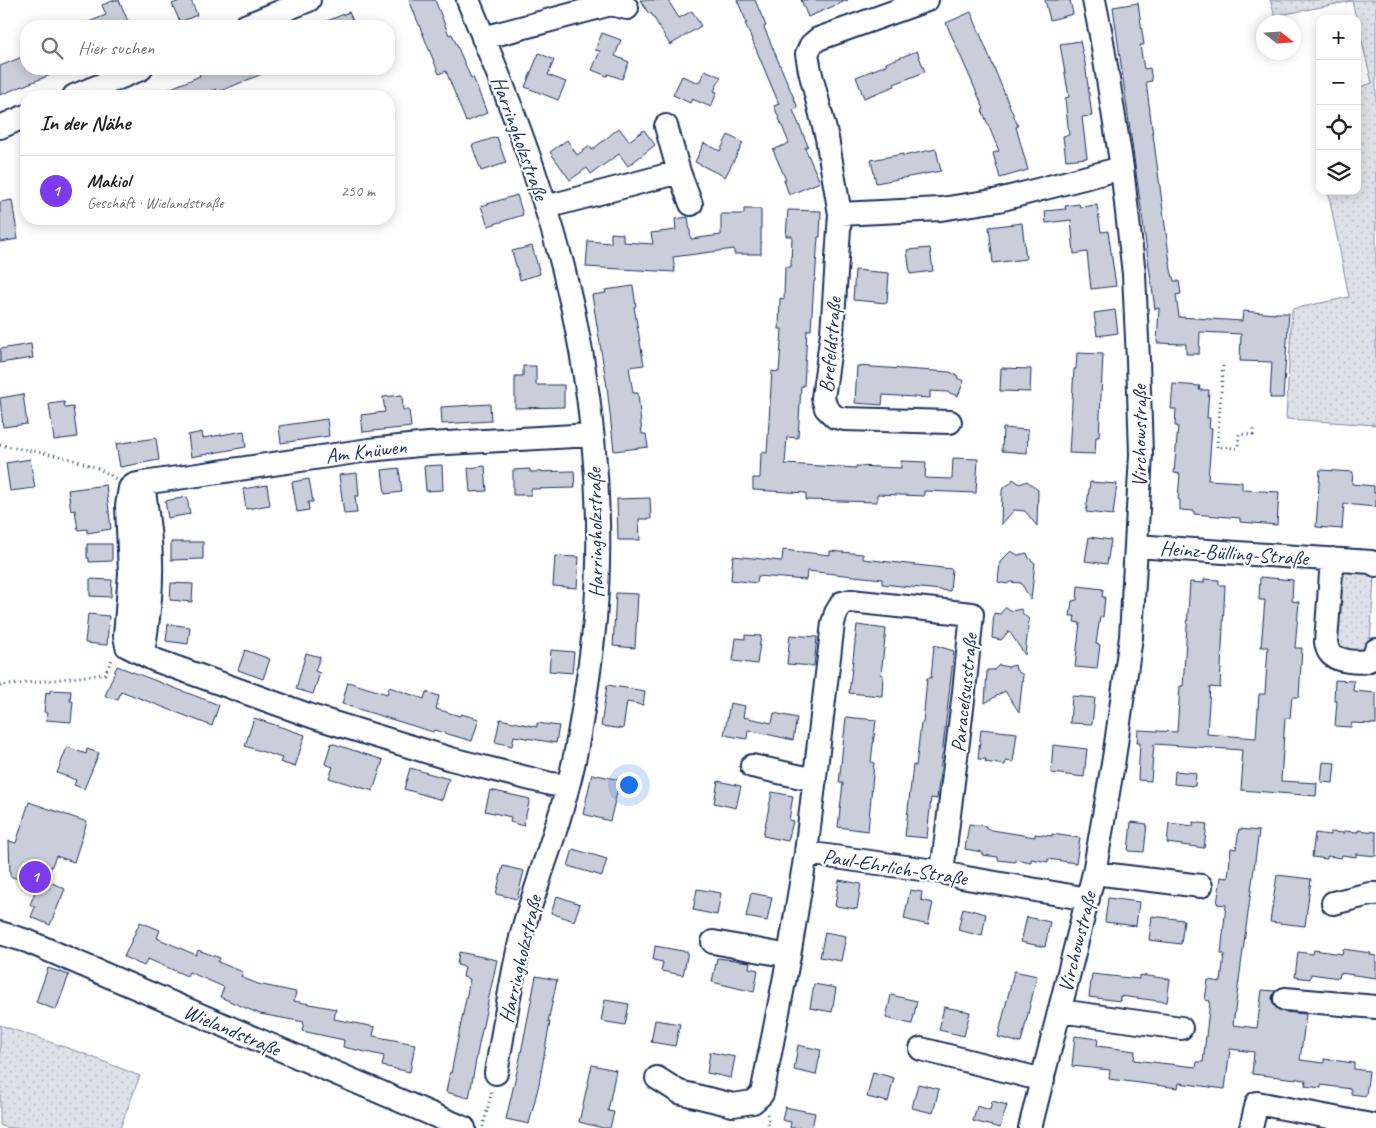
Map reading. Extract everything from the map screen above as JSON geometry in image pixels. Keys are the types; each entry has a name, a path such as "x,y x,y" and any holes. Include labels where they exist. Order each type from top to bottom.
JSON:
{"street":[{"path":"260,20 309,0"},
{"name":"Harringholzstraße","path":"468,0 515,118 546,207 563,268 587,385 598,501 598,566 595,619 577,744 559,820 524,926 496,1073"},
{"name":"Brefeldstraße","path":"927,0 818,39 811,46 807,54 827,138 840,214 832,333 823,398 826,408 835,417 844,419 950,422"},
{"name":"Virchowstraße","path":"1030,1128 1094,872 1114,758 1131,637 1141,454 1134,274 1122,168 1094,0"},
{"path":"483,38 611,4 627,8"},
{"path":"89,90 127,75"},
{"path":"0,127 20,119"},
{"path":"666,126 679,172 692,204"},
{"path":"840,214 941,209 999,200 1122,168"},
{"path":"546,207 679,172"},
{"name":"Am Knüwen","path":"136,486 368,450 429,444 592,435"},
{"path":"136,486 127,506 130,574 125,636 135,650 155,660 218,683 379,738 451,759 551,784 568,786"},
{"name":"Heinz-Bülling-Straße","path":"1136,546 1371,562 1376,565"},
{"name":"Heinz-Bülling-Straße","path":"1332,560 1326,642 1328,651 1340,660 1363,661 1369,660 1375,655 1376,650"},
{"name":"Paracelsusstraße","path":"806,853 833,623 842,603 851,601 972,614 942,872"},
{"path":"752,766 815,780"},
{"name":"Paul-Ehrlich-Straße","path":"657,1078 679,1092 733,1105 754,1102 762,1094 789,956 806,853 942,872 960,877 1088,899"},
{"name":"Virchowstraße","path":"1094,872 1201,886"},
{"path":"1333,903 1376,894"},
{"name":"Wielandstraße","path":"0,933 27,941 464,1128"},
{"path":"713,942 789,956"},
{"path":"1285,999 1376,1007"},
{"name":"Virchowstraße","path":"1060,1012 1181,1028"},
{"path":"921,1049 1043,1080"},
{"path":"1251,1128 1257,1102 1376,1126"}],"path":[{"path":"1223,366 1217,447 1238,448 1239,434 1253,435 1254,427"},
{"path":"0,445 85,462 136,486"},
{"path":"0,686 106,674 113,656 135,650"},
{"path":"483,1128 496,1073"}],"shaded area":[{"path":"1270,0 1376,0 1376,425 1286,419 1292,309 1349,297 1329,195 1361,195 1361,87 1372,83 1361,38 1361,15 1355,15 1352,1 1275,15"},
{"path":"1349,567 1373,575 1374,578 1370,643 1364,653 1335,647 1340,571"},
{"path":"0,1025 82,1053 140,1076 120,1128 7,1128 0,1125"}],"building":[{"path":"119,0 127,20 94,20 106,15 102,5"},
{"path":"182,0 191,0 197,15 185,20 179,20 172,4"},
{"path":"409,0 435,0 449,35 452,34 471,78 473,77 487,113 466,122 446,71 439,74"},
{"path":"640,0 672,0 669,2 679,18 692,11 701,26 670,45 651,13 649,14"},
{"path":"737,0 755,0 766,26 764,27 798,108 793,110 808,146 805,148 820,182 789,195 784,180 786,180 773,150 789,143 774,106 779,104"},
{"path":"801,0 848,0 808,17"},
{"path":"1045,0 1070,0 1073,14 1050,20"},
{"path":"1138,3 1144,45 1140,45 1144,69 1150,68 1152,81 1146,82 1171,270 1174,281 1179,281 1181,294 1176,295 1179,317 1242,321 1243,311 1275,314 1289,313 1283,398 1270,398 1272,362 1240,361 1241,334 1200,332 1199,354 1186,354 1186,344 1157,343 1159,308 1155,309 1113,7"},
{"path":"349,12 352,20 330,20"},
{"path":"971,12 1018,126 1016,127 1028,170 1000,178 993,153 999,151 982,110 984,109 946,23"},
{"path":"602,33 621,40 615,56 629,62 622,79 592,70 600,51 595,50"},
{"path":"1080,41 1092,116 1082,117 1087,158 1066,160 1063,136 1069,135 1065,98 1069,97 1060,44"},
{"path":"917,51 925,72 864,98 856,77"},
{"path":"539,53 554,60 548,75 566,82 558,100 525,87"},
{"path":"20,58 20,75 50,75 0,95 0,66"},
{"path":"705,70 721,77 714,91 717,92 711,107 692,99 690,103 673,95 682,76 699,83"},
{"path":"259,75 223,90 166,90 200,76"},
{"path":"619,128 629,141 644,130 655,145 628,166 619,154 591,174 587,168 570,180 550,152 567,140 577,155 590,146 592,150"},
{"path":"728,135 743,143 725,177 695,162 704,143 720,151"},
{"path":"497,137 506,163 481,171 472,145"},
{"path":"936,149 941,171 876,183 871,160"},
{"path":"517,195 523,215 488,226 481,206"},
{"path":"12,200 18,239 0,242 0,202"},
{"path":"1079,204 1080,207 1097,205 1101,232 1108,231 1116,286 1091,289 1087,252 1074,254 1071,220 1046,223 1045,211 1066,209 1065,206"},
{"path":"744,209 761,209 761,254 734,254 734,249 673,257 675,272 586,267 588,241 611,243 611,233 623,234 623,242 653,244 651,233 676,230 675,219 688,217 691,239 721,235 721,214 744,214"},
{"path":"788,210 821,211 811,330 807,330 804,386 801,386 798,438 787,437 785,464 856,468 856,466 901,468 901,461 926,462 925,478 952,479 953,458 978,459 976,493 924,491 924,496 877,494 877,502 806,500 806,493 753,490 753,478 760,478 761,452 767,453 772,371 779,372 782,329 779,329 780,298 784,299 785,267 791,267 792,236 786,236"},
{"path":"1022,223 1026,259 993,263 989,227"},
{"path":"532,246 540,274 520,280 512,251"},
{"path":"930,248 933,271 910,274 907,250"},
{"path":"855,270 889,273 887,303 853,300"},
{"path":"633,286 636,306 634,307 644,365 629,367 633,393 638,393 642,434 646,434 648,447 614,451 607,387 592,295 606,293 605,290"},
{"path":"1115,310 1118,333 1097,336 1094,313"},
{"path":"31,344 33,358 0,363 0,349"},
{"path":"1077,353 1103,354 1099,437 1096,437 1095,454 1069,453 1074,369 1076,369"},
{"path":"523,366 536,366 536,385 564,385 564,407 515,408 515,376 523,376"},
{"path":"857,366 950,372 964,381 958,396 947,392 930,391 930,398 883,395 882,405 855,403"},
{"path":"1001,368 1031,369 1030,392 1000,391"},
{"path":"1173,384 1200,386 1199,390 1209,390 1207,418 1210,418 1209,428 1212,428 1208,480 1242,482 1242,490 1279,492 1277,525 1240,522 1240,518 1194,514 1194,511 1180,510 1180,500 1178,499 1180,474 1174,473 1178,426 1175,426 1176,409 1171,409"},
{"path":"23,394 27,424 3,427 0,398"},
{"path":"402,395 403,410 409,410 411,427 363,432 361,415 385,412 383,397"},
{"path":"64,402 65,408 73,407 77,437 54,440 49,404"},
{"path":"490,404 491,421 442,424 441,407"},
{"path":"327,419 329,436 281,443 279,426"},
{"path":"1003,428 1028,430 1027,453 1002,451"},
{"path":"244,431 246,447 191,457 188,435 202,432 203,438"},
{"path":"156,438 159,460 120,467 116,444"},
{"path":"30,459 35,488 10,491 6,463"},
{"path":"442,465 443,490 426,491 424,466"},
{"path":"485,466 487,491 470,492 468,468"},
{"path":"399,468 402,492 385,494 382,470"},
{"path":"530,469 530,472 574,471 575,488 531,489 531,495 513,495 513,470"},
{"path":"1320,470 1353,472 1352,484 1374,486 1376,507 1344,504 1342,529 1316,527"},
{"path":"357,473 359,496 355,496 357,513 344,514 339,475"},
{"path":"309,479 313,502 308,502 309,510 297,512 292,482"},
{"path":"1013,479 1020,484 1027,481 1038,490 1037,526 1025,511 1014,510 1001,525 1002,491"},
{"path":"1090,482 1117,484 1113,515 1086,512"},
{"path":"106,485 111,529 87,533 87,529 78,530 75,510 71,511 68,490"},
{"path":"267,485 270,505 246,509 243,489"},
{"path":"187,497 190,514 168,518 165,501"},
{"path":"650,498 651,519 639,519 640,540 618,540 617,499"},
{"path":"1089,537 1111,540 1107,564 1085,561"},
{"path":"171,542 203,542 203,559 171,560"},
{"path":"87,544 112,544 112,561 89,562 89,558 87,558"},
{"path":"783,550 830,555 830,551 863,554 863,559 952,569 950,591 882,584 882,579 807,571 806,580 758,576 757,583 731,580 733,556 782,561"},
{"path":"1011,551 1018,555 1027,553 1029,558 1035,563 1031,600 1021,583 1010,582 1007,584 998,582 1000,562"},
{"path":"555,556 579,557 577,588 553,586"},
{"path":"1260,577 1293,580 1292,601 1299,602 1295,648 1302,648 1299,697 1292,697 1290,718 1285,718 1281,781 1317,783 1316,796 1241,790 1242,750 1154,744 1151,781 1138,780 1140,743 1137,743 1138,730 1177,732 1180,686 1183,686 1190,582 1204,583 1204,579 1219,580 1219,585 1225,585 1220,688 1210,687 1207,734 1256,738 1259,694 1265,694 1268,647 1261,647 1265,600 1259,600"},
{"path":"90,579 112,580 111,597 90,596"},
{"path":"171,583 193,584 192,602 170,600"},
{"path":"1078,586 1103,589 1102,597 1105,597 1103,617 1100,617 1096,644 1100,645 1097,669 1075,667 1080,623 1074,622 1075,616 1070,616 1072,601 1077,600"},
{"path":"616,593 638,594 635,648 613,646"},
{"path":"1006,607 1012,611 1021,609 1023,614 1029,619 1025,655 1009,631 1001,640 992,638 994,613 1000,614"},
{"path":"88,614 109,616 107,645 85,643"},
{"path":"168,624 190,627 188,644 166,641"},
{"path":"857,625 886,629 881,675 883,675 882,696 849,693"},
{"path":"745,635 761,636 757,664 733,661 736,638 745,639"},
{"path":"790,635 817,637 814,666 787,664"},
{"path":"934,645 954,651 937,799 931,798 927,838 905,836 913,765 916,766 921,723 923,723 927,678 931,678"},
{"path":"245,650 270,659 263,679 238,670"},
{"path":"551,650 574,652 572,673 549,671"},
{"path":"306,653 320,657 315,671 320,673 313,694 296,689"},
{"path":"999,665 1008,667 1015,665 1016,670 1023,675 1019,712 1005,691 985,703 987,670 994,670"},
{"path":"117,666 219,705 212,726 121,691 118,700 105,696"},
{"path":"1335,680 1354,681 1353,691 1376,693 1376,724 1352,723 1351,727 1335,726 1337,701 1334,701"},
{"path":"348,682 387,694 389,687 424,699 426,692 439,696 436,709 479,719 472,741 434,730 433,732 342,704"},
{"path":"607,685 645,691 643,705 627,702 623,729 601,726"},
{"path":"50,690 71,691 70,701 73,701 71,722 46,720 47,713 44,712 46,692 50,693"},
{"path":"1072,696 1095,698 1092,724 1070,723"},
{"path":"730,703 745,706 743,717 772,723 774,713 797,718 793,740 748,730 747,739 724,735"},
{"path":"846,717 876,720 871,762 874,763 868,831 838,827 843,783 839,783"},
{"path":"254,718 305,735 295,767 280,762 282,758 245,746"},
{"path":"500,719 537,727 537,723 559,726 556,743 514,736 512,746 495,742"},
{"path":"981,729 1017,733 1013,762 1006,761 1005,765 985,762 986,759 978,759"},
{"path":"331,743 383,760 373,791 329,778 333,767 325,764"},
{"path":"1053,745 1087,749 1084,777 1051,773"},
{"path":"67,747 86,754 87,749 99,753 84,789 74,785 76,780 57,773"},
{"path":"1323,762 1335,763 1333,783 1321,782"},
{"path":"410,768 449,779 442,800 404,789"},
{"path":"1175,771 1196,773 1195,786 1174,784"},
{"path":"592,774 620,780 610,821 583,814"},
{"path":"718,781 741,786 736,808 714,803"},
{"path":"490,790 530,799 523,826 510,822 511,817 485,811"},
{"path":"772,792 793,796 789,820 793,821 788,841 763,836"},
{"path":"29,802 87,822 74,862 56,856 46,880 65,889 50,925 31,917 35,907 30,905 37,887 10,876 9,841 16,843"},
{"path":"1131,822 1147,824 1144,852 1128,851"},
{"path":"1193,822 1207,824 1204,848 1167,843 1169,823 1193,826"},
{"path":"969,824 986,826 986,829 1035,837 1035,834 1052,836 1052,834 1080,838 1076,863 1048,859 1048,862 1031,859 1031,862 1015,859 1015,862 998,860 998,857 982,855 982,852 965,849"},
{"path":"1239,829 1259,831 1233,1025 1257,1028 1262,990 1275,991 1272,998 1273,1004 1277,1009 1284,1012 1306,1014 1300,1060 1324,1063 1324,1059 1354,1063 1354,1069 1369,1071 1366,1096 1351,1094 1351,1089 1321,1085 1321,1088 1305,1086 1306,1080 1252,1074 1254,1052 1230,1049 1225,1089 1179,1083 1178,1088 1109,1079 1110,1070 1072,1066 1075,1036 1098,1039 1097,1046 1135,1051 1134,1060 1196,1067 1197,1062 1203,1062 1210,1001 1205,1000 1208,980 1221,982 1224,954 1221,954 1226,905 1217,904 1221,877 1228,878 1231,848 1236,849"},
{"path":"1358,830 1376,832 1376,856 1356,854 1356,857 1342,855 1341,858 1327,856 1327,859 1312,857 1315,833 1330,835 1330,832 1358,832"},
{"path":"573,849 607,859 602,876 568,866"},
{"path":"503,866 524,871 517,899 496,894"},
{"path":"1277,875 1311,879 1305,926 1270,922"},
{"path":"839,880 861,884 857,909 835,906"},
{"path":"697,889 721,893 717,915 693,910"},
{"path":"910,890 922,892 921,900 933,903 928,925 904,919"},
{"path":"751,893 772,897 767,921 746,917"},
{"path":"557,896 580,904 574,921 551,913"},
{"path":"1108,898 1139,902 1136,926 1105,922"},
{"path":"963,908 986,914 982,936 958,930"},
{"path":"1152,916 1184,920 1181,944 1149,940"},
{"path":"1027,917 1050,922 1045,947 1021,942"},
{"path":"140,922 160,930 157,938 196,955 198,950 220,958 218,962 243,972 241,977 258,984 296,992 294,1001 336,1009 334,1019 375,1027 373,1036 415,1044 410,1072 382,1066 384,1056 343,1047 344,1040 302,1031 304,1022 260,1014 220,997 224,987 189,972 187,976 148,959 144,966 124,957"},
{"path":"825,932 846,936 841,961 820,957"},
{"path":"655,946 688,952 683,975 661,971 663,962 653,960"},
{"path":"1343,949 1371,953 1370,955 1376,956 1376,978 1340,973 1339,978 1311,974 1310,979 1295,977 1298,952 1313,954 1314,950 1342,954"},
{"path":"459,952 497,960 469,1098 446,1092 470,979 463,977 465,967 457,965"},
{"path":"717,958 750,962 749,968 758,970 754,992 712,982"},
{"path":"48,968 69,975 56,1010 36,1002"},
{"path":"1014,971 1037,976 1021,1043 998,1037"},
{"path":"1092,974 1139,979 1139,975 1170,979 1167,1002 1120,996 1120,1001 1089,997"},
{"path":"536,976 557,980 548,1022 550,1022 539,1084 529,1124 506,1119"},
{"path":"814,984 836,988 832,1012 810,1008"},
{"path":"891,995 917,1001 912,1024 886,1018"},
{"path":"605,1000 629,1004 625,1025 601,1021"},
{"path":"944,1007 970,1012 964,1036 939,1030"},
{"path":"655,1020 680,1024 675,1046 651,1042"},
{"path":"798,1045 821,1050 816,1075 794,1070"},
{"path":"710,1052 735,1057 731,1078 707,1073"},
{"path":"592,1065 616,1070 608,1111 614,1112 610,1128 579,1122"},
{"path":"873,1072 894,1078 888,1102 867,1097"},
{"path":"918,1084 939,1089 933,1113 912,1108"},
{"path":"992,1101 1007,1105 1000,1128 973,1121 977,1106 990,1110"},
{"path":"785,1107 815,1113 812,1128 790,1128 791,1122 782,1120"}],"place":[{"name":"Makiol","path":"35,877"}]}
